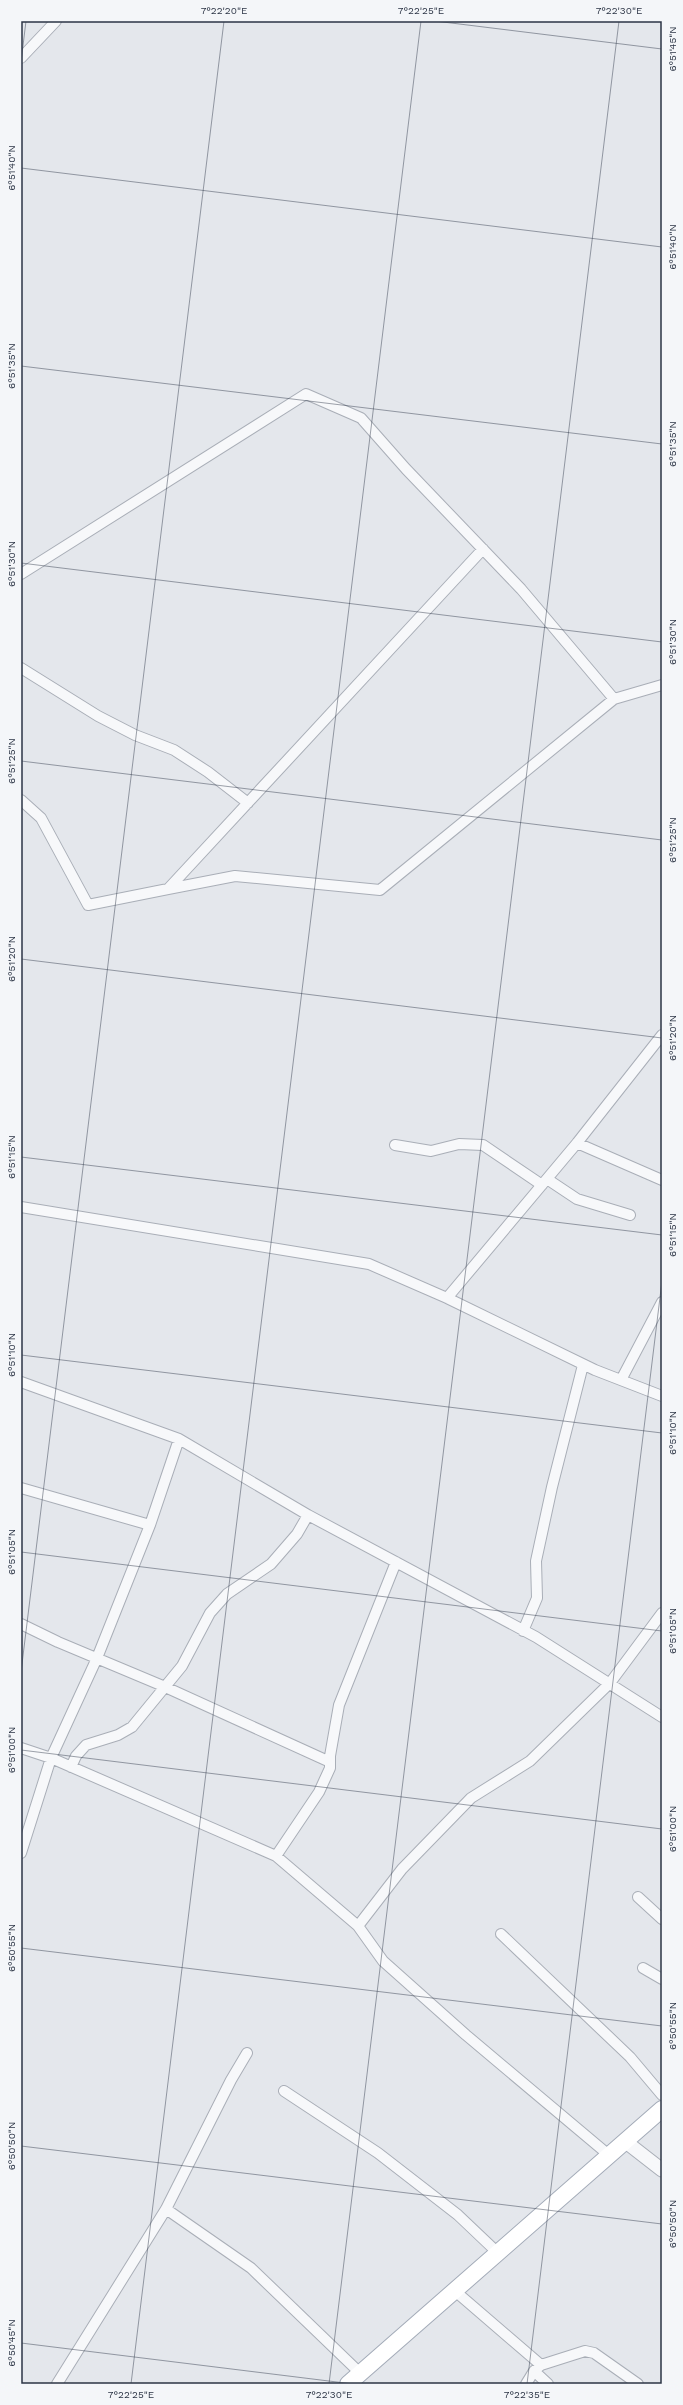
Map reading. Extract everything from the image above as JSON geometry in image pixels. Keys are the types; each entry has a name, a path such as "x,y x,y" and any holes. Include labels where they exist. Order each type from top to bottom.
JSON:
{"main road":[{"path":"348,2384 662,2109"}],"street":[{"path":"21,58 56,21"},
{"path":"21,574 306,394 361,418 520,589 614,699"},
{"path":"168,889 483,549"},
{"path":"21,668 98,716 135,735 174,750 208,772 248,803"},
{"path":"21,800 41,818 88,905 235,876 380,890 614,699 662,685"},
{"path":"447,1298 577,1143 662,1035"},
{"path":"577,1143 662,1180"},
{"path":"395,1145 431,1151 459,1144 483,1145 577,1199 630,1215"},
{"path":"21,1207 369,1264 447,1298 583,1364 662,1396"},
{"path":"621,1380 662,1302"},
{"path":"523,1631 537,1598 536,1561 552,1487 583,1364"},
{"path":"21,1382 179,1439 308,1515 523,1631 610,1683 662,1717"},
{"path":"21,1853 51,1758 97,1658 150,1525 179,1439"},
{"path":"21,1488 150,1525"},
{"path":"71,1767 76,1756 86,1745 118,1735 132,1727 163,1686 182,1666 210,1613 227,1594 271,1564 297,1534 308,1515"},
{"path":"276,1856 319,1792 330,1768 339,1705 396,1562"},
{"path":"358,1926 402,1868 471,1798 530,1761 610,1683 658,1625 662,1613"},
{"path":"21,1624 58,1642 163,1686 330,1762"},
{"path":"21,1748 51,1758 276,1856 358,1926 383,1961 466,2035 610,2156"},
{"path":"638,1897 662,1919"},
{"path":"501,1934 630,2057 662,2095"},
{"path":"643,1968 662,1979"},
{"path":"57,2384 166,2209 231,2080 247,2053"},
{"path":"284,2091 378,2153 458,2215 498,2253"},
{"path":"626,2142 662,2170"},
{"path":"166,2209 251,2268 360,2373"},
{"path":"455,2290 538,2368 548,2384"},
{"path":"526,2384 538,2368 585,2351 594,2353 638,2384"}]}
